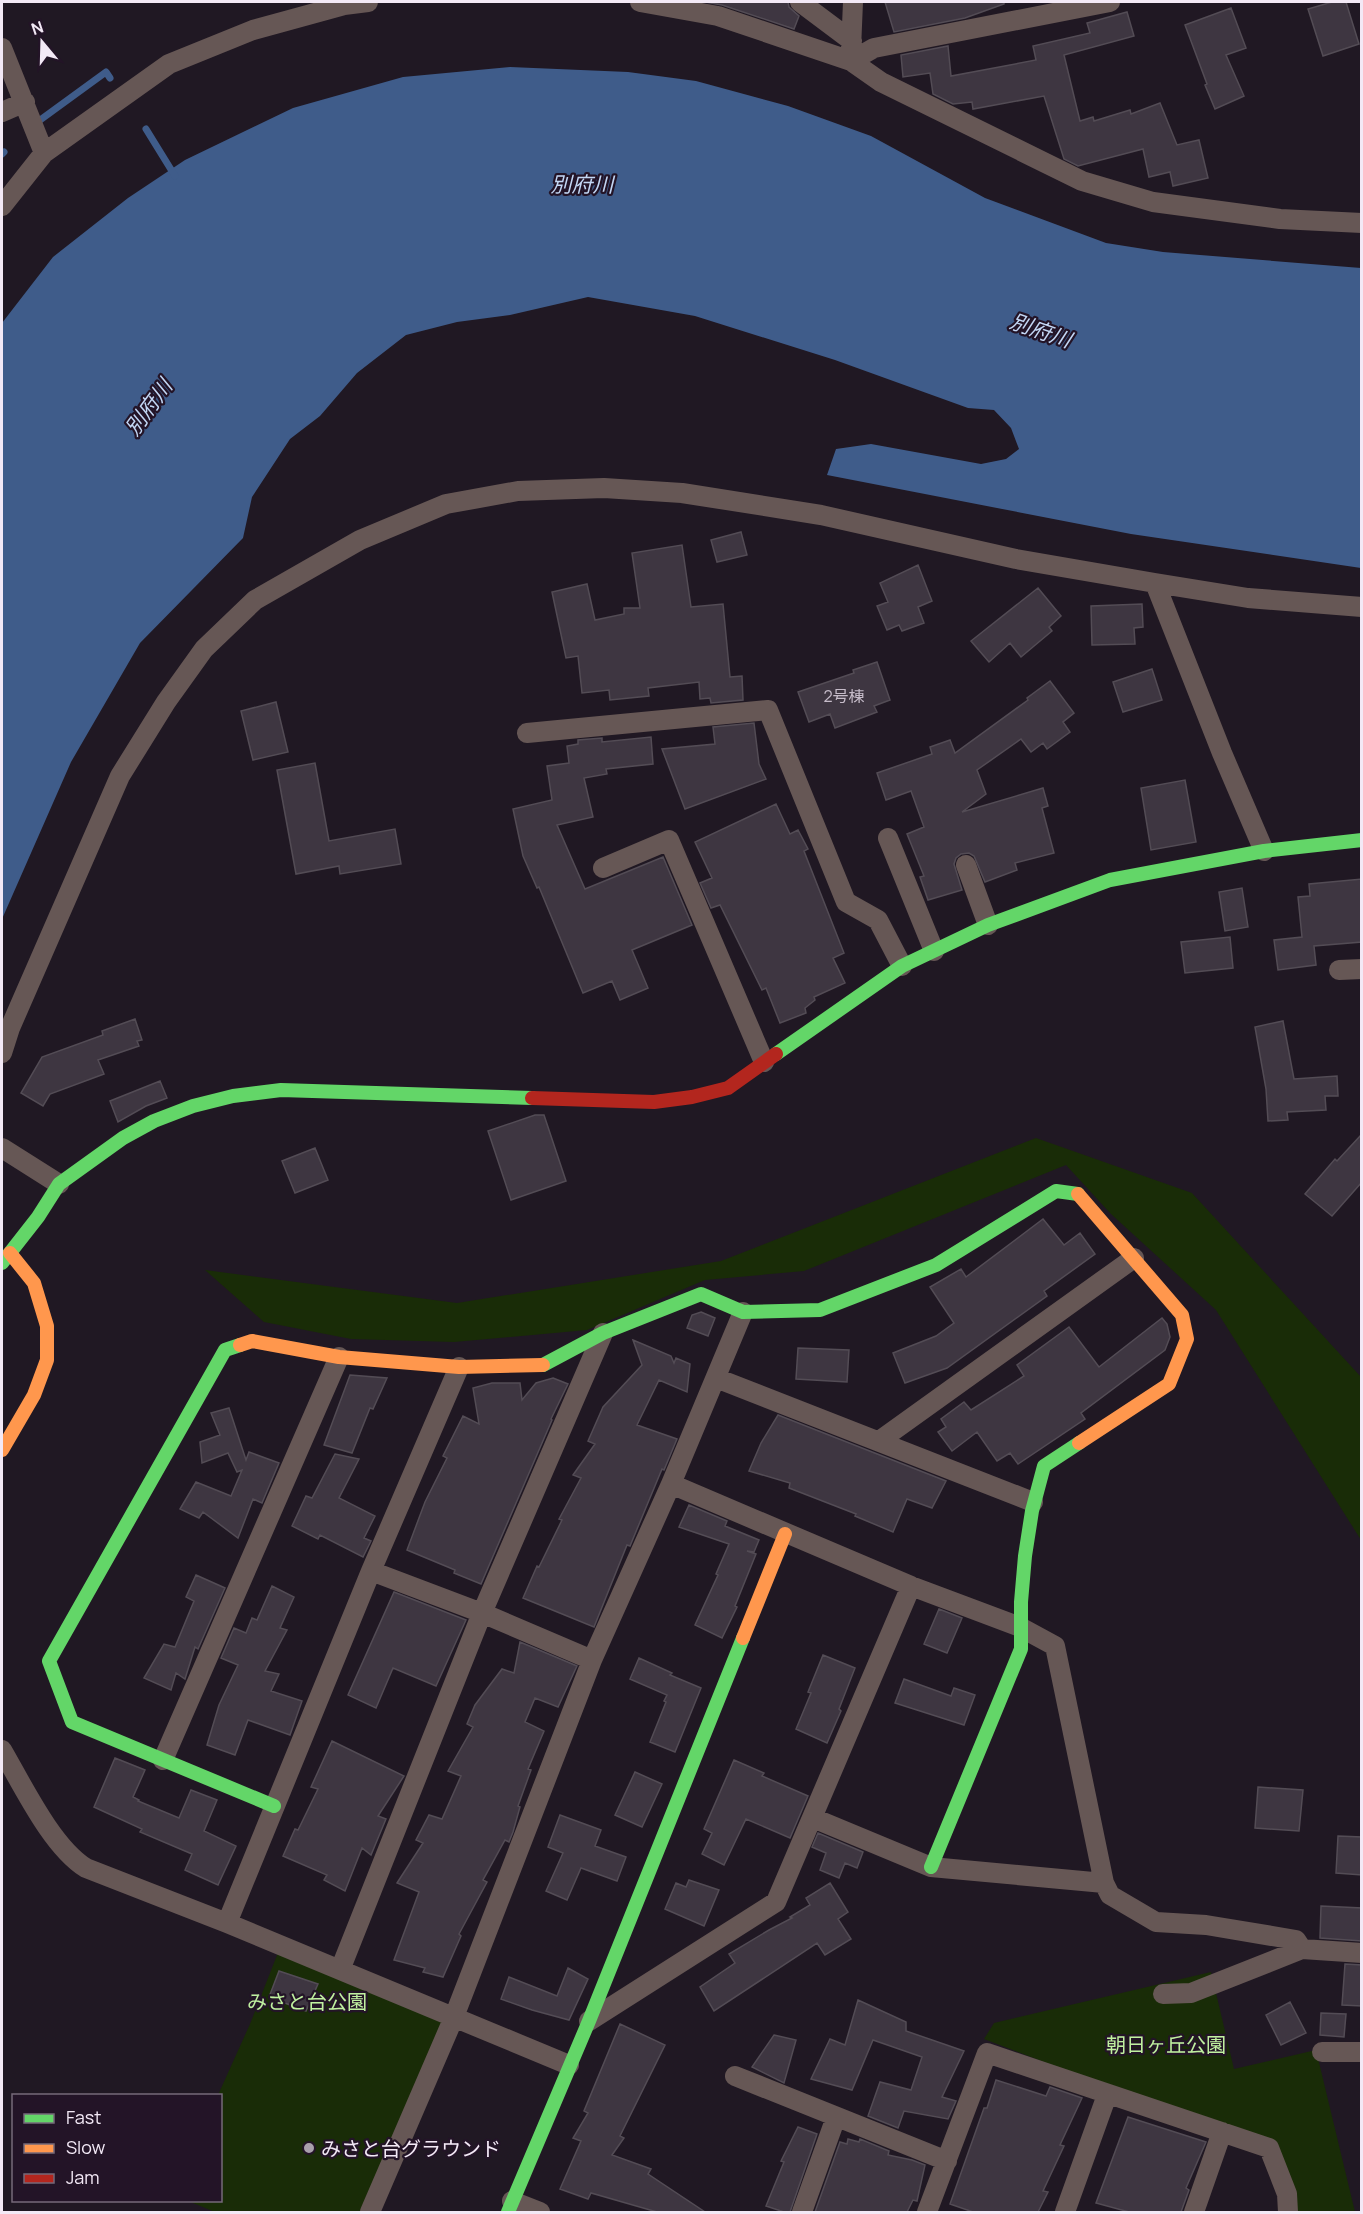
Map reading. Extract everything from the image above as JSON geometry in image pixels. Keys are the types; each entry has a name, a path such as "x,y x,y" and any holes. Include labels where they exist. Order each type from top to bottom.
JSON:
{"street":[{"path":"2,206 44,153 169,64 253,30 344,5 368,2"},
{"path":"640,2 718,16 851,51 1110,2"},
{"path":"800,2 881,82 1082,181 1153,202 1280,219 1362,223"},
{"path":"851,51 853,2"},
{"path":"2,48 44,153"},
{"path":"2,112 25,102"},
{"path":"2,1053 10,1028 120,776 166,702 204,649 255,600 360,540 446,504 518,491 604,488 682,493 821,515 1016,559 1248,598 1362,607"},
{"path":"1155,582 1222,753 1264,851"},
{"path":"527,733 768,710 846,902 878,920 902,966"},
{"path":"888,838 934,951"},
{"path":"603,868 669,840 764,1062"},
{"path":"2,1450 34,1395 46,1360 47,1326 34,1283 6,1258 38,1217 59,1184 123,1138 154,1121 194,1106 233,1096 281,1090 654,1102 692,1097 728,1088 902,966 988,924 1110,880 1264,851 1362,840"},
{"path":"966,865 988,924"},
{"path":"1339,970 1362,969"},
{"path":"2,1148 59,1184"},
{"path":"274,1806 72,1722 49,1661 225,1350 252,1341 339,1356 459,1366 541,1366 603,1333 701,1294 743,1312 819,1310 936,1265 1056,1191 1080,1194 1182,1315 1187,1338 1169,1384 1044,1466 1033,1502 1024,1552 1021,1649 931,1867"},
{"path":"879,1441 1134,1258"},
{"path":"370,2212 454,2017 592,1660 671,1485 743,1312"},
{"path":"340,1970 482,1612 603,1333"},
{"path":"163,1760 339,1356"},
{"path":"227,1923 371,1571 459,1366"},
{"path":"716,1378 1033,1502"},
{"path":"671,1485 911,1586 1020,1627 1055,1646 1104,1883 1110,1895 1156,1922 1206,1925 1296,1940 1302,1949"},
{"path":"540,2212 510,2207 589,2021 785,1534"},
{"path":"371,1571 482,1612 592,1660"},
{"path":"589,2021 776,1902 911,1586"},
{"path":"2,1750 58,1843 73,1860 86,1868 227,1923 569,2065"},
{"path":"813,1818 931,1867 1104,1883"},
{"path":"1163,1994 1191,1993 1302,1949 1362,1953"},
{"path":"1322,2052 1362,2052"},
{"path":"927,2212 987,2053 1269,2148 1287,2194 1288,2212"},
{"path":"735,2076 947,2161"},
{"path":"1065,2212 1107,2095"},
{"path":"802,2212 836,2117"},
{"path":"1194,2212 1222,2132"}],"green space":[{"path":"1036,1138 1192,1193 1361,1377 1361,1540 1216,1310 1111,1214 1066,1165 804,1271 705,1280 587,1330 454,1342 351,1339 264,1322 205,1270 457,1303 721,1261"},
{"name":"みさと台グラウンド","path":"281,1945 454,2017 370,2212 215,2212 190,2202 222,2202 222,2094 218,2094 250,2024"},
{"name":"朝日ヶ丘公園","path":"1211,1972 1234,2069 1316,2050 1355,2212 1288,2212 1269,2148 984,2039 994,2023"}],"water":[{"name":"別府川","path":"510,67 628,72 696,81 788,106 871,136 985,198 1106,243 1163,252 1361,268 1361,568 1131,534 827,475 836,449 871,444 981,464 1006,459 1019,449 1011,428 994,410 968,408 835,360 695,316 588,297 510,315 457,322 406,335 357,373 320,416 290,439 252,497 243,538 140,643 71,762 2,919 2,323 53,257 128,198 185,160 293,108 403,77"}],"building":[{"path":"705,2 788,2 789,7 799,16 794,29 722,5"},
{"path":"885,2 1004,2 1004,4 965,18 894,32"},
{"path":"1332,2 1346,2 1359,44 1323,56 1308,9"},
{"path":"1231,8 1246,48 1226,55 1244,96 1215,109 1185,25"},
{"path":"1127,12 1134,36 1064,55 1080,121 1093,117 1094,121 1130,110 1131,114 1160,103 1177,145 1199,140 1208,178 1173,186 1170,172 1149,177 1143,149 1078,166 1064,159 1044,96 973,109 972,102 953,104 933,94 930,73 903,77 901,55 948,46 951,76 1036,60 1033,46 1090,33 1087,23"},
{"path":"741,532 747,555 717,562 711,540"},
{"path":"682,545 691,607 723,604 730,677 742,676 743,700 711,703 710,698 700,699 699,682 648,688 649,696 610,700 609,690 582,693 578,656 566,658 552,592 587,584 595,620 624,614 624,608 640,608 632,553"},
{"path":"918,565 932,601 918,607 924,623 902,631 899,625 887,630 877,606 888,602 880,583"},
{"path":"1038,588 1061,616 1049,627 1052,631 1021,657 1010,643 989,662 971,641"},
{"path":"1142,604 1143,627 1134,628 1135,644 1092,645 1091,606"},
{"path":"877,662 890,700 874,706 877,712 835,728 830,714 809,722 798,692 854,673 853,670"},
{"path":"1152,669 1162,700 1123,712 1113,682"},
{"path":"1050,681 1074,713 1063,722 1070,732 1047,749 1043,743 1031,752 1021,739 977,770 986,794 962,812 1043,788 1048,806 1042,808 1054,853 1015,863 1017,870 985,882 974,856 969,853 961,854 956,858 954,864 962,890 928,900 920,877 924,876 907,834 924,827 911,791 886,800 877,773 932,754 930,747 950,740 955,753 1028,700 1027,698"},
{"path":"276,702 288,752 253,760 241,711"},
{"path":"754,723 759,764 766,779 685,809 662,749 715,744 713,727"},
{"path":"651,737 653,764 606,769 607,774 584,778 593,817 557,825 585,889 663,857 692,925 632,950 648,988 620,1000 612,981 583,993 539,887 537,888 523,856 513,809 552,800 547,766 569,763 567,746 578,744 578,740 602,738 602,742"},
{"path":"315,763 329,841 395,829 401,864 340,874 339,866 296,874 277,770"},
{"path":"1185,780 1196,842 1151,850 1141,788"},
{"path":"776,804 790,834 798,830 808,849 804,851 844,953 833,958 845,983 814,997 815,1000 805,1008 806,1013 780,1023 766,988 762,990 720,905 711,908 700,883 712,878 695,842"},
{"path":"1362,879 1362,942 1314,946 1316,965 1278,970 1274,940 1302,937 1298,897 1310,896 1309,884"},
{"path":"1242,888 1248,927 1225,931 1219,892"},
{"path":"1230,937 1233,968 1185,973 1181,942"},
{"path":"135,1019 142,1040 137,1041 139,1046 98,1060 104,1074 50,1094 43,1106 21,1093 42,1057 103,1035 102,1031"},
{"path":"1283,1021 1294,1079 1337,1076 1338,1096 1325,1096 1326,1110 1287,1112 1288,1120 1268,1121 1266,1089 1255,1027"},
{"path":"160,1081 167,1098 146,1106 118,1122 110,1101"},
{"path":"535,1115 544,1115 566,1181 511,1200 488,1131"},
{"path":"1362,1134 1362,1182 1332,1216 1305,1194 1335,1159 1337,1161"},
{"path":"315,1148 328,1180 295,1193 282,1161"},
{"path":"1043,1219 1064,1245 1080,1233 1095,1254 1044,1291 1047,1296 947,1368 905,1383 893,1353 936,1336 954,1323 930,1287 961,1269 966,1277"},
{"path":"701,1312 715,1318 708,1336 687,1328 692,1315"},
{"path":"1162,1318 1167,1324 1170,1337 1165,1350 1081,1413 1085,1419 1018,1464 1010,1453 997,1461 977,1432 952,1451 938,1432 946,1427 941,1419 964,1402 971,1410 1024,1376 1017,1365 1069,1327 1099,1367"},
{"path":"633,1340 671,1356 674,1363 676,1358 690,1364 687,1392 659,1380 637,1425 677,1439 630,1546 627,1545 594,1627 523,1598 562,1520 559,1519 581,1478 573,1475 595,1444 588,1441 603,1407 642,1365"},
{"path":"798,1348 849,1350 847,1382 796,1379"},
{"path":"350,1375 387,1378 373,1409 370,1408 352,1453 324,1445"},
{"path":"553,1378 568,1384 481,1584 454,1573 455,1570 407,1550 425,1502 447,1458 443,1456 463,1416 479,1424 473,1388 492,1383 520,1383 522,1400 536,1383"},
{"path":"229,1408 246,1460 249,1452 279,1463 262,1503 253,1499 238,1538 203,1512 199,1518 180,1509 196,1482 231,1496 242,1470 237,1472 228,1453 202,1463 200,1442 220,1435 211,1413"},
{"path":"778,1415 946,1481 932,1508 907,1499 893,1532 855,1516 856,1514 789,1488 790,1483 749,1471 761,1443"},
{"path":"335,1454 359,1459 339,1498 375,1516 364,1538 371,1541 363,1557 320,1535 318,1539 292,1526 306,1496 312,1498"},
{"path":"689,1505 727,1521 725,1526 759,1540 754,1552 747,1551 756,1554 735,1606 737,1607 722,1638 695,1625 718,1575 716,1574 729,1544 679,1527"},
{"path":"196,1575 225,1588 198,1649 195,1647 185,1679 176,1673 171,1690 144,1678 164,1644 175,1647 194,1601 186,1597"},
{"path":"272,1586 294,1597 280,1628 287,1630 265,1671 279,1674 271,1691 302,1701 290,1735 248,1720 235,1755 207,1745 219,1705 238,1665 221,1658 234,1628 246,1633 252,1618 257,1620"},
{"path":"394,1592 466,1620 436,1686 393,1668 376,1708 348,1695"},
{"path":"939,1609 962,1618 947,1653 924,1644"},
{"path":"520,1642 577,1666 558,1707 535,1698 525,1722 544,1731 528,1769 531,1770 518,1806 520,1807 509,1842 505,1840 483,1880 487,1882 459,1934 461,1936 443,1977 423,1972 425,1968 394,1960 419,1892 397,1883 423,1843 416,1840 429,1815 442,1819 461,1776 448,1771 473,1727 467,1724 475,1705 502,1669 514,1673"},
{"path":"823,1655 855,1668 839,1709 841,1711 827,1743 796,1729"},
{"path":"639,1658 672,1673 670,1675 701,1688 675,1752 650,1742 667,1695 630,1679"},
{"path":"904,1679 951,1696 954,1688 975,1695 964,1725 895,1703"},
{"path":"332,1741 404,1776 378,1816 386,1819 371,1855 362,1848 345,1891 324,1880 327,1875 283,1856 295,1829 298,1830 318,1789 311,1787"},
{"path":"115,1758 145,1770 133,1797 179,1818 191,1790 217,1800 204,1831 236,1846 218,1885 185,1870 192,1854 140,1832 142,1829 94,1807"},
{"path":"734,1760 764,1773 762,1776 808,1796 790,1838 746,1819 724,1865 702,1854 712,1833 704,1829"},
{"path":"635,1772 662,1784 642,1827 615,1815"},
{"path":"1258,1787 1303,1790 1299,1831 1255,1828"},
{"path":"560,1815 601,1830 595,1846 626,1857 617,1881 581,1868 567,1900 546,1891 563,1853 548,1847"},
{"path":"818,1833 863,1852 857,1868 845,1863 839,1878 820,1870 826,1853 812,1847"},
{"path":"1338,1836 1362,1837 1362,1875 1336,1873"},
{"path":"689,1880 719,1890 704,1926 665,1909 676,1883 686,1887"},
{"path":"830,1883 848,1912 838,1919 851,1939 825,1955 817,1943 714,2011 700,1987 735,1963 729,1954 792,1918 790,1917 810,1905 806,1898"},
{"path":"1321,1906 1362,1908 1362,1941 1320,1938"},
{"path":"1345,1964 1362,1965 1362,2006 1342,2005"},
{"path":"568,1968 588,1979 569,2020 501,1999 509,1977 557,1996"},
{"path":"279,1971 318,1984 306,2011 269,1997"},
{"path":"858,2000 906,2022 906,2031 964,2051 942,2097 956,2101 948,2119 904,2111 898,2128 868,2116 880,2082 911,2090 922,2057 873,2040 852,2090 811,2079 830,2039 845,2045"},
{"path":"1290,2002 1306,2033 1281,2045 1266,2015"},
{"path":"1321,2013 1346,2014 1344,2037 1320,2035"},
{"path":"620,2024 665,2045 620,2136 624,2138 612,2155 651,2169 648,2174 705,2212 657,2212 591,2193 588,2199 560,2189 581,2141 573,2138 588,2113 584,2111"},
{"path":"774,2035 796,2040 784,2083 752,2067"},
{"path":"996,2080 1046,2096 1050,2087 1082,2098 1060,2145 1064,2146 1043,2191 1048,2192 1038,2212 973,2212 950,2204"},
{"path":"1128,2117 1206,2142 1186,2188 1189,2190 1181,2212 1129,2212 1096,2203"},
{"path":"798,2127 817,2134 790,2212 784,2212 766,2206 784,2162 781,2161"},
{"path":"848,2139 859,2142 860,2139 889,2151 888,2155 925,2165 917,2201 913,2200 907,2212 815,2212 840,2142 847,2144"}],"waterway":[{"path":"36,123 106,72 110,78"},
{"path":"146,129 175,176"}],"traffic: fast":[{"path":"776,1054 902,966 988,925 1110,880 1264,851 1362,840"},
{"path":"2,1263 38,1217 59,1184 123,1138 154,1121 193,1106 233,1096 281,1090 532,1098"},
{"path":"543,1365 603,1333 701,1294 743,1312 820,1310 936,1265 1056,1191 1078,1194"},
{"path":"240,1345 225,1350 49,1661 72,1722 274,1806"},
{"path":"931,1867 1021,1649 1021,1602 1025,1556 1032,1511 1044,1466 1079,1443"},
{"path":"508,2212 589,2021 743,1638"}],"traffic: slow":[{"path":"1078,1194 1182,1315 1187,1339 1169,1384 1079,1443"},
{"path":"2,1450 34,1395 47,1360 47,1326 34,1283 10,1253"},
{"path":"240,1345 252,1341 339,1357 459,1367 543,1365"},
{"path":"743,1638 785,1534"}],"traffic: jam":[{"path":"532,1098 654,1102 692,1097 728,1088 776,1054"}],"place":[{"name":"みさと台グラウンド","path":"309,2148"}],"park label":[{"name":"みさと台公園","path":"307,2001"}]}
